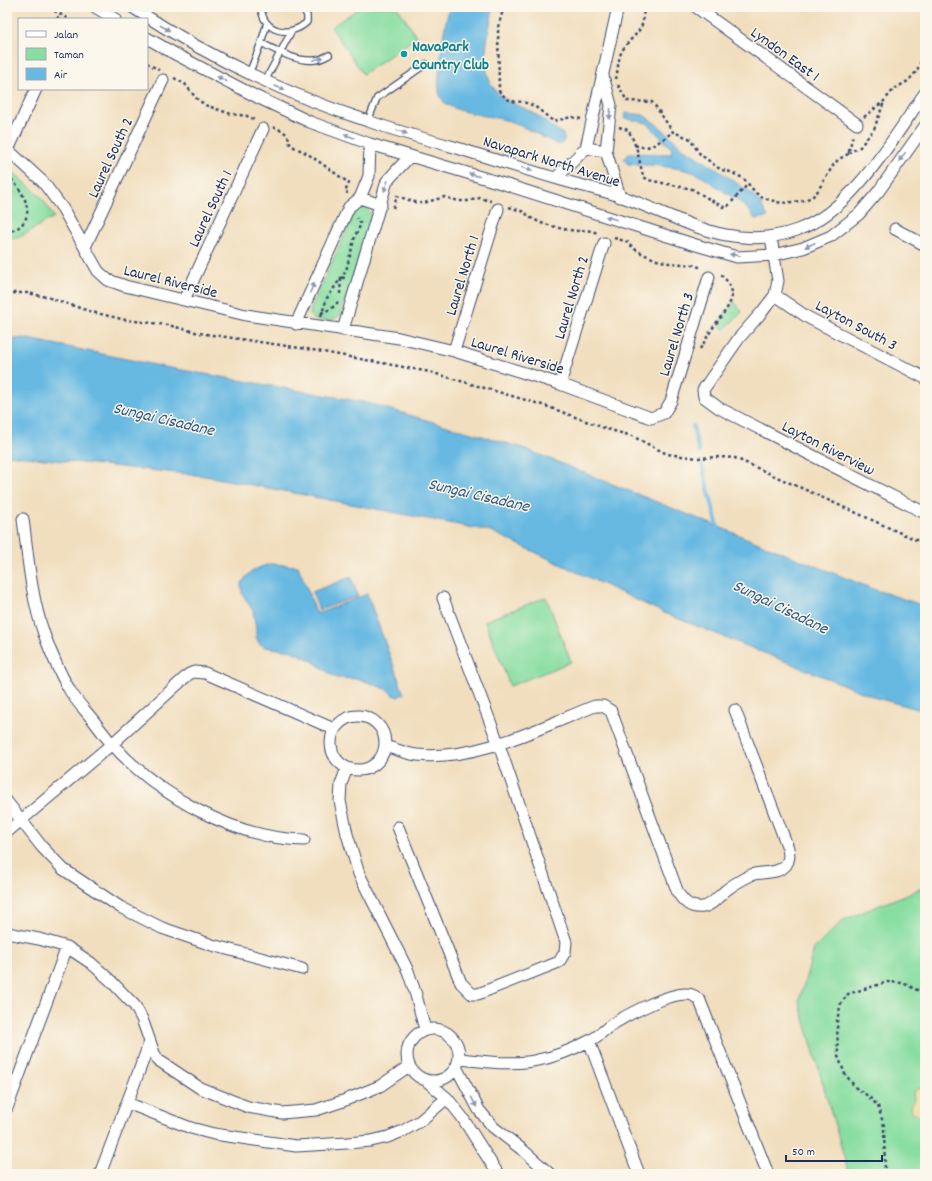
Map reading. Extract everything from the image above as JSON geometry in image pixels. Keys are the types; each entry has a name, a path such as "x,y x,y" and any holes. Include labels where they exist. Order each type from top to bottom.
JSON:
{"street":[{"path":"95,7 113,18"},
{"name":"Navapark North Avenue","path":"132,7 206,52 249,74 311,101 368,121 620,197 700,229 740,238 772,236 798,230 823,217 847,197 874,166 925,93"},
{"name":"Lyndon East 1","path":"696,7 857,124"},
{"path":"556,178 586,148 620,8"},
{"path":"148,39 257,97 310,122 370,144 504,184 737,257 774,255 804,248 831,236 859,214 878,192 925,126"},
{"path":"603,76 611,105 606,151 620,197"},
{"name":"Laurel South 2","path":"85,247 163,80"},
{"path":"257,97 265,81"},
{"path":"7,150 36,90"},
{"name":"Laurel South 1","path":"184,300 263,129"},
{"path":"296,324 349,207 360,198 369,176 370,144"},
{"path":"586,148 606,151"},
{"name":"Laurel Riverside","path":"7,150 43,182 63,209 98,271 108,280 125,286 246,315 296,324 399,338 454,351 560,384 651,418 664,413 671,401"},
{"path":"343,330 387,181 410,156"},
{"path":"360,198 381,205"},
{"name":"Laurel North 1","path":"454,351 498,209"},
{"path":"895,229 925,245"},
{"path":"772,236 778,281 775,295"},
{"name":"Laurel North 2","path":"560,384 604,243"},
{"name":"Laurel North 3","path":"671,401 709,277"},
{"name":"Layton South 3","path":"775,295 807,317 925,378"},
{"name":"Layton Riverview","path":"775,295 739,338 703,390 704,397 719,408 925,513"},
{"path":"23,518 31,582 37,612 53,657 70,690 112,744 142,773 172,795 214,818 242,829 268,836 287,840 304,840"},
{"path":"398,827 461,983 466,989 472,994 478,994 559,962 565,952 566,942 499,744 443,598"},
{"path":"7,832 112,744 189,674 194,672 205,673 334,729"},
{"path":"385,746 416,755 434,756 466,752 499,744 595,706 604,706 611,711 678,893 684,901 690,905 694,907 705,907 727,890 751,876 780,870 785,866 789,855 788,848 735,710"},
{"path":"358,715 367,716 375,721 381,728 385,737 383,754 378,761 364,770 347,768 334,756 331,747 331,738 334,729 340,722 348,717 358,715"},
{"path":"347,768 341,784 340,801 347,834 359,874 408,971 425,1030"},
{"path":"7,802 20,821 63,869 120,907 162,928 212,945 302,969"},
{"path":"7,933 39,939 67,947 91,963 135,1006 142,1019 158,1060 200,1088 248,1107 282,1113 316,1110 380,1086 409,1066"},
{"path":"7,1108 67,947"},
{"path":"458,1063 522,1062 538,1060 566,1051 589,1041 599,1036 609,1026 632,1013 672,997 687,994 695,996 700,1001 768,1174"},
{"path":"428,1082 445,1079 452,1074 458,1063 459,1051 456,1042 450,1035 442,1030 434,1028 425,1030 410,1040 406,1058 409,1066 414,1074 428,1082 447,1098 462,1117 498,1174"},
{"path":"589,1041 639,1174"},
{"path":"100,1174 150,1042"},
{"path":"458,1063 479,1110 493,1127 524,1151 550,1174"},
{"path":"127,1103 191,1128 214,1134 296,1146 371,1141 388,1137 403,1132 447,1098"}],"lane":[{"path":"261,7 267,23 278,30 291,32 297,30 308,22 307,16 302,7"},
{"path":"249,74 267,23"},
{"path":"265,81 291,32"},
{"path":"261,43 292,57 305,60 316,60 330,55"},
{"path":"368,121 377,98 426,64"}],"path":[{"path":"43,7 51,9 67,18"},
{"path":"504,7 498,27 499,91 505,98 512,102 530,104 553,121 572,117 582,119 583,113"},
{"path":"627,101 616,81 621,52 642,26 644,17 643,7"},
{"path":"58,18 60,14"},
{"path":"848,154 857,124 884,101 894,89 908,81 916,72 925,53"},
{"path":"611,105 619,107 627,101 652,102 673,132 690,138 700,154 721,170 728,171 743,178 756,193 763,198 782,202 802,201 812,197 817,192 834,164 860,147 874,129 884,101"},
{"path":"616,126 628,130 637,150 643,176 648,180 692,189 722,208 728,206 748,184"},
{"path":"635,145 640,148 647,148 673,132"},
{"path":"7,175 16,182 23,194 28,210 19,227 7,232"},
{"path":"319,327 321,313 327,298 346,271 355,236 361,224"},
{"path":"321,313 337,305 340,297 342,277"},
{"path":"7,292 28,293 50,298 92,312 126,320 168,325 199,333 307,349 430,372 546,406 607,429 632,436 667,454 697,458 734,458 925,544"},
{"path":"885,1174 884,1126 878,1106 868,1096 856,1088 845,1074 838,1056 838,1014 841,1003 848,994 887,982 903,983 925,994"}],"green space":[{"path":"361,7 397,7 417,37 363,74 331,27"},
{"path":"7,166 42,198 54,217 20,237 7,240"},
{"path":"362,207 366,208 372,216 340,315 331,320 324,321 313,319 310,315 311,308 356,210"},
{"path":"734,301 742,312 724,330 718,324"},
{"path":"546,597 571,662 510,686 485,621"},
{"path":"925,887 925,1174 849,1174 799,1001 814,949 843,920"}],"sand":[{"path":"918,1088 925,1089 925,1119 911,1110 914,1102 913,1092"}],"water":[{"path":"450,7 493,7 486,55 486,67 489,78 494,88 502,97 531,112 563,134 564,140 561,144 557,144 509,121 463,111 444,102 439,92 439,72 443,37"},
{"path":"626,113 643,115 659,126 684,149 715,168 752,194 761,204 768,217 755,219 746,207 739,201 695,173 671,167 628,164 624,159 632,153 671,154 672,149 647,123 624,118"},
{"name":"Sungai Cisadane","path":"24,338 170,368 364,402 520,447 873,589 925,606 925,711 877,698 664,613 490,531 206,476 7,455 7,340"},
{"path":"270,564 298,566 317,614 367,594 404,694 397,697 386,689 359,679 336,678 311,660 292,651 265,647 259,643 256,637 253,611 242,593 241,585 246,577 253,571"},
{"path":"351,577 358,596 319,610 312,592"}],"waterway":[{"path":"693,426 699,452"},
{"path":"702,465 719,531"}],"place":[{"name":"NavaPark Country Club","path":"404,54"}]}
